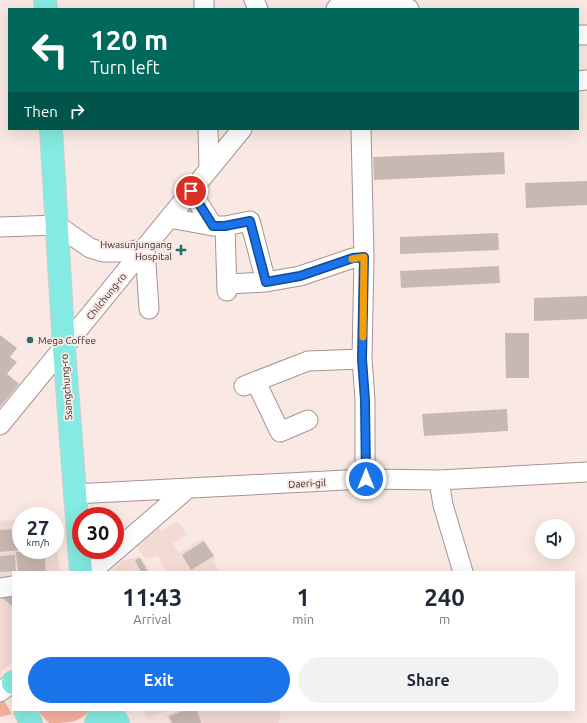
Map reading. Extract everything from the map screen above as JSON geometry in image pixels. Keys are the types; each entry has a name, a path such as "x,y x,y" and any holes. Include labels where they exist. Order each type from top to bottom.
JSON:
{"main road":[{"name":"Ssangchung-ro","path":"51,130 64,348 81,571"},
{"path":"25,711 31,723"}],"street":[{"path":"338,8 350,3 369,1 404,8"},
{"path":"208,130 209,169"},
{"name":"Chilchung-ro","path":"0,425 241,130"},
{"path":"361,130 364,257 362,359 365,400 366,479"},
{"path":"191,191 219,226 227,287 300,276 353,258 364,257"},
{"path":"169,218 219,226 250,221 266,282"},
{"path":"0,227 57,225 83,244 103,252 128,252 145,248 149,309"},
{"path":"308,420 280,432 250,384 308,361 362,359"},
{"name":"Daeri-gil","path":"74,494 366,479 439,480 587,472"},
{"path":"439,480 443,505 463,571"},
{"path":"92,571 187,489"},
{"path":"0,588 12,586"},
{"path":"0,692 12,683"}],"shaded area":[{"path":"12,520 12,559 58,559 60,571 12,571 12,580 0,581 0,521"},
{"path":"177,521 187,535 173,543 179,553 202,539 216,558 213,560 219,571 166,571 158,556 146,559 134,543 156,524 162,531"},
{"path":"140,556 149,571 112,571 123,561"},
{"path":"12,589 12,663 0,673 0,591"},
{"path":"0,702 5,702 12,714 0,717"},
{"path":"38,711 88,711 82,718 77,720 49,723"},
{"path":"144,711 167,711 147,718"},
{"path":"177,711 278,711 281,719 278,720 279,723 170,723 167,715"}],"building":[{"path":"504,152 505,174 374,180 373,157"},
{"path":"587,181 587,205 526,208 525,183"},
{"path":"498,233 499,250 400,254 400,237"},
{"path":"499,266 500,283 401,288 400,271"},
{"path":"587,296 587,319 534,321 534,298"},
{"path":"505,333 529,333 529,378 506,378"},
{"path":"0,335 17,348 10,357 17,362 7,374 19,384 0,407"},
{"path":"507,409 508,431 424,436 422,414"},
{"path":"12,529 12,551 0,552 0,530"},
{"path":"204,541 214,556 191,570 182,555"},
{"path":"12,555 12,559 15,559 16,571 0,572 0,556"},
{"path":"140,558 147,571 140,571 135,560"},
{"path":"17,559 45,559 46,571 18,571"},
{"path":"12,592 12,606 0,596"},
{"path":"183,711 197,711 201,723 172,723 169,716"}],"slow traffic":[{"path":"352,259 364,257 363,337"}],"place":[{"name":"Hwasunjungang Hospital","path":"181,250"},
{"name":"Mega Coffee","path":"30,340"}],"route":[{"path":"191,191 213,226 225,226 250,221 266,282 300,276 353,258 364,257 362,359 365,400 366,479"}]}
